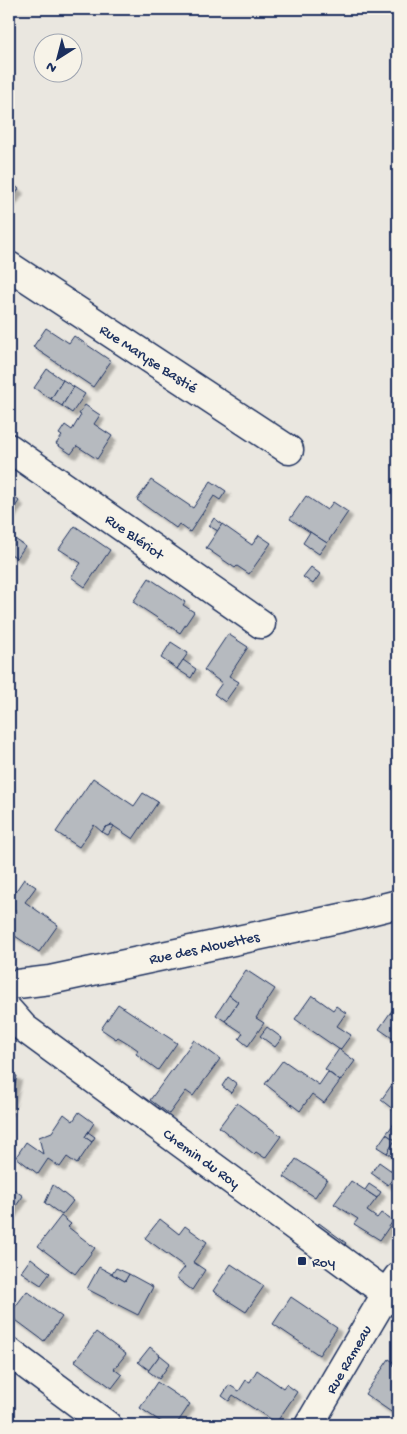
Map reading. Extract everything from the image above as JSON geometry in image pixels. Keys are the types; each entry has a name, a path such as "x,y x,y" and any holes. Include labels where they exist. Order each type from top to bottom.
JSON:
{"street":[{"name":"Rue Maryse Bastié","path":"9,266 289,450"},
{"name":"Rue Blériot","path":"9,448 261,624"},
{"name":"Rue des Alouettes","path":"9,985 60,978 346,917 398,904"},
{"name":"Chemin du Roy","path":"9,1011 24,1028 394,1291"},
{"name":"Rue Rameau","path":"309,1425 394,1291"},
{"path":"9,1352 107,1425"}],"building":[{"path":"9,181 19,189 9,204"},
{"path":"46,328 69,343 74,336 111,361 93,387 33,347"},
{"path":"47,369 63,380 51,399 34,388"},
{"path":"63,380 74,387 62,406 51,399"},
{"path":"74,387 85,394 72,413 62,406"},
{"path":"85,405 100,415 94,424 112,436 97,459 77,446 71,454 56,444 62,436 59,434 65,425 72,430"},
{"path":"151,480 193,508 211,481 226,491 220,500 214,496 190,532 179,524 176,528 137,500"},
{"path":"9,493 19,501 9,516"},
{"path":"306,496 327,510 333,502 348,512 327,543 290,519"},
{"path":"214,518 222,524 218,531 209,526"},
{"path":"222,524 252,545 259,535 271,543 249,574 237,566 235,568 206,548"},
{"path":"75,526 110,550 85,587 71,577 81,563 59,549"},
{"path":"310,532 327,543 319,554 303,543"},
{"path":"12,537 25,546 17,558 9,553 9,541"},
{"path":"311,567 320,574 313,584 303,577"},
{"path":"149,578 185,602 183,605 194,612 180,633 133,602"},
{"path":"228,634 248,647 229,676 239,682 225,702 214,694 222,683 204,670"},
{"path":"171,642 188,653 177,669 161,658"},
{"path":"183,660 196,669 191,678 177,669"},
{"path":"93,778 134,806 143,793 158,802 133,839 112,825 106,827 102,832 94,825 79,847 56,832"},
{"path":"114,826 108,835 102,832 106,827"},
{"path":"24,879 36,887 25,902 58,925 39,952 9,932 9,924 17,911 9,906 9,901"},
{"path":"246,970 275,989 256,1018 264,1023 248,1046 239,1039 243,1033 225,1021 238,1002 229,995"},
{"path":"229,995 238,1002 225,1021 216,1015"},
{"path":"312,995 333,1010 336,1006 346,1013 337,1026 351,1035 340,1050 295,1019"},
{"path":"398,1003 398,1010 394,1016 390,1013"},
{"path":"118,1004 177,1043 158,1070 136,1054 138,1050 101,1029"},
{"path":"390,1013 398,1019 398,1042 379,1029"},
{"path":"267,1027 282,1038 275,1047 260,1036"},
{"path":"194,1040 220,1059 193,1096 186,1091 169,1114 150,1100"},
{"path":"339,1049 355,1061 340,1081 325,1069"},
{"path":"283,1060 319,1085 328,1072 340,1081 324,1103 312,1094 300,1111 265,1084"},
{"path":"9,1074 17,1076 9,1111"},
{"path":"398,1076 398,1113 381,1100"},
{"path":"228,1077 237,1084 231,1093 222,1086"},
{"path":"237,1103 281,1136 265,1158 256,1152 254,1154 219,1127"},
{"path":"79,1112 94,1123 85,1137 92,1142 77,1164 67,1157 60,1167 48,1159 38,1174 16,1157 26,1142 43,1154 39,1137 52,1132 64,1114 73,1121"},
{"path":"396,1121 398,1122 398,1161 387,1153 395,1140 386,1134"},
{"path":"88,1132 95,1137 92,1142 85,1137"},
{"path":"386,1134 395,1140 387,1153 377,1147"},
{"path":"296,1159 327,1179 315,1197 284,1177"},
{"path":"379,1162 396,1174 388,1185 371,1173"},
{"path":"351,1181 377,1198 367,1211 377,1218 381,1213 393,1221 380,1240 354,1224 358,1219 334,1204"},
{"path":"369,1184 381,1192 377,1198 365,1190"},
{"path":"53,1185 73,1201 62,1215 45,1203"},
{"path":"9,1186 23,1196 9,1216"},
{"path":"61,1216 71,1224 68,1227 95,1248 75,1274 38,1246"},
{"path":"160,1219 179,1234 185,1226 207,1242 193,1262 205,1270 192,1290 176,1278 185,1267 145,1238"},
{"path":"319,1223 346,1243 344,1246 317,1226"},
{"path":"31,1258 50,1273 41,1285 21,1272"},
{"path":"231,1264 264,1286 246,1312 213,1291"},
{"path":"99,1267 125,1281 129,1274 153,1287 138,1315 87,1289"},
{"path":"116,1268 129,1274 125,1281 112,1274"},
{"path":"27,1291 62,1317 44,1341 9,1315"},
{"path":"291,1297 337,1328 319,1355 273,1324"},
{"path":"96,1332 126,1354 114,1369 122,1375 112,1388 75,1361"},
{"path":"150,1347 160,1355 149,1370 138,1362"},
{"path":"160,1355 170,1363 159,1379 148,1371"},
{"path":"389,1359 398,1368 397,1416 365,1394"},
{"path":"257,1370 283,1388 286,1384 297,1392 276,1423 233,1395 229,1401 222,1396 229,1385 239,1391 246,1380 250,1382"},
{"path":"157,1382 190,1404 176,1425 166,1425 140,1408"}],"place":[{"name":"Roy","path":"302,1261"}]}
